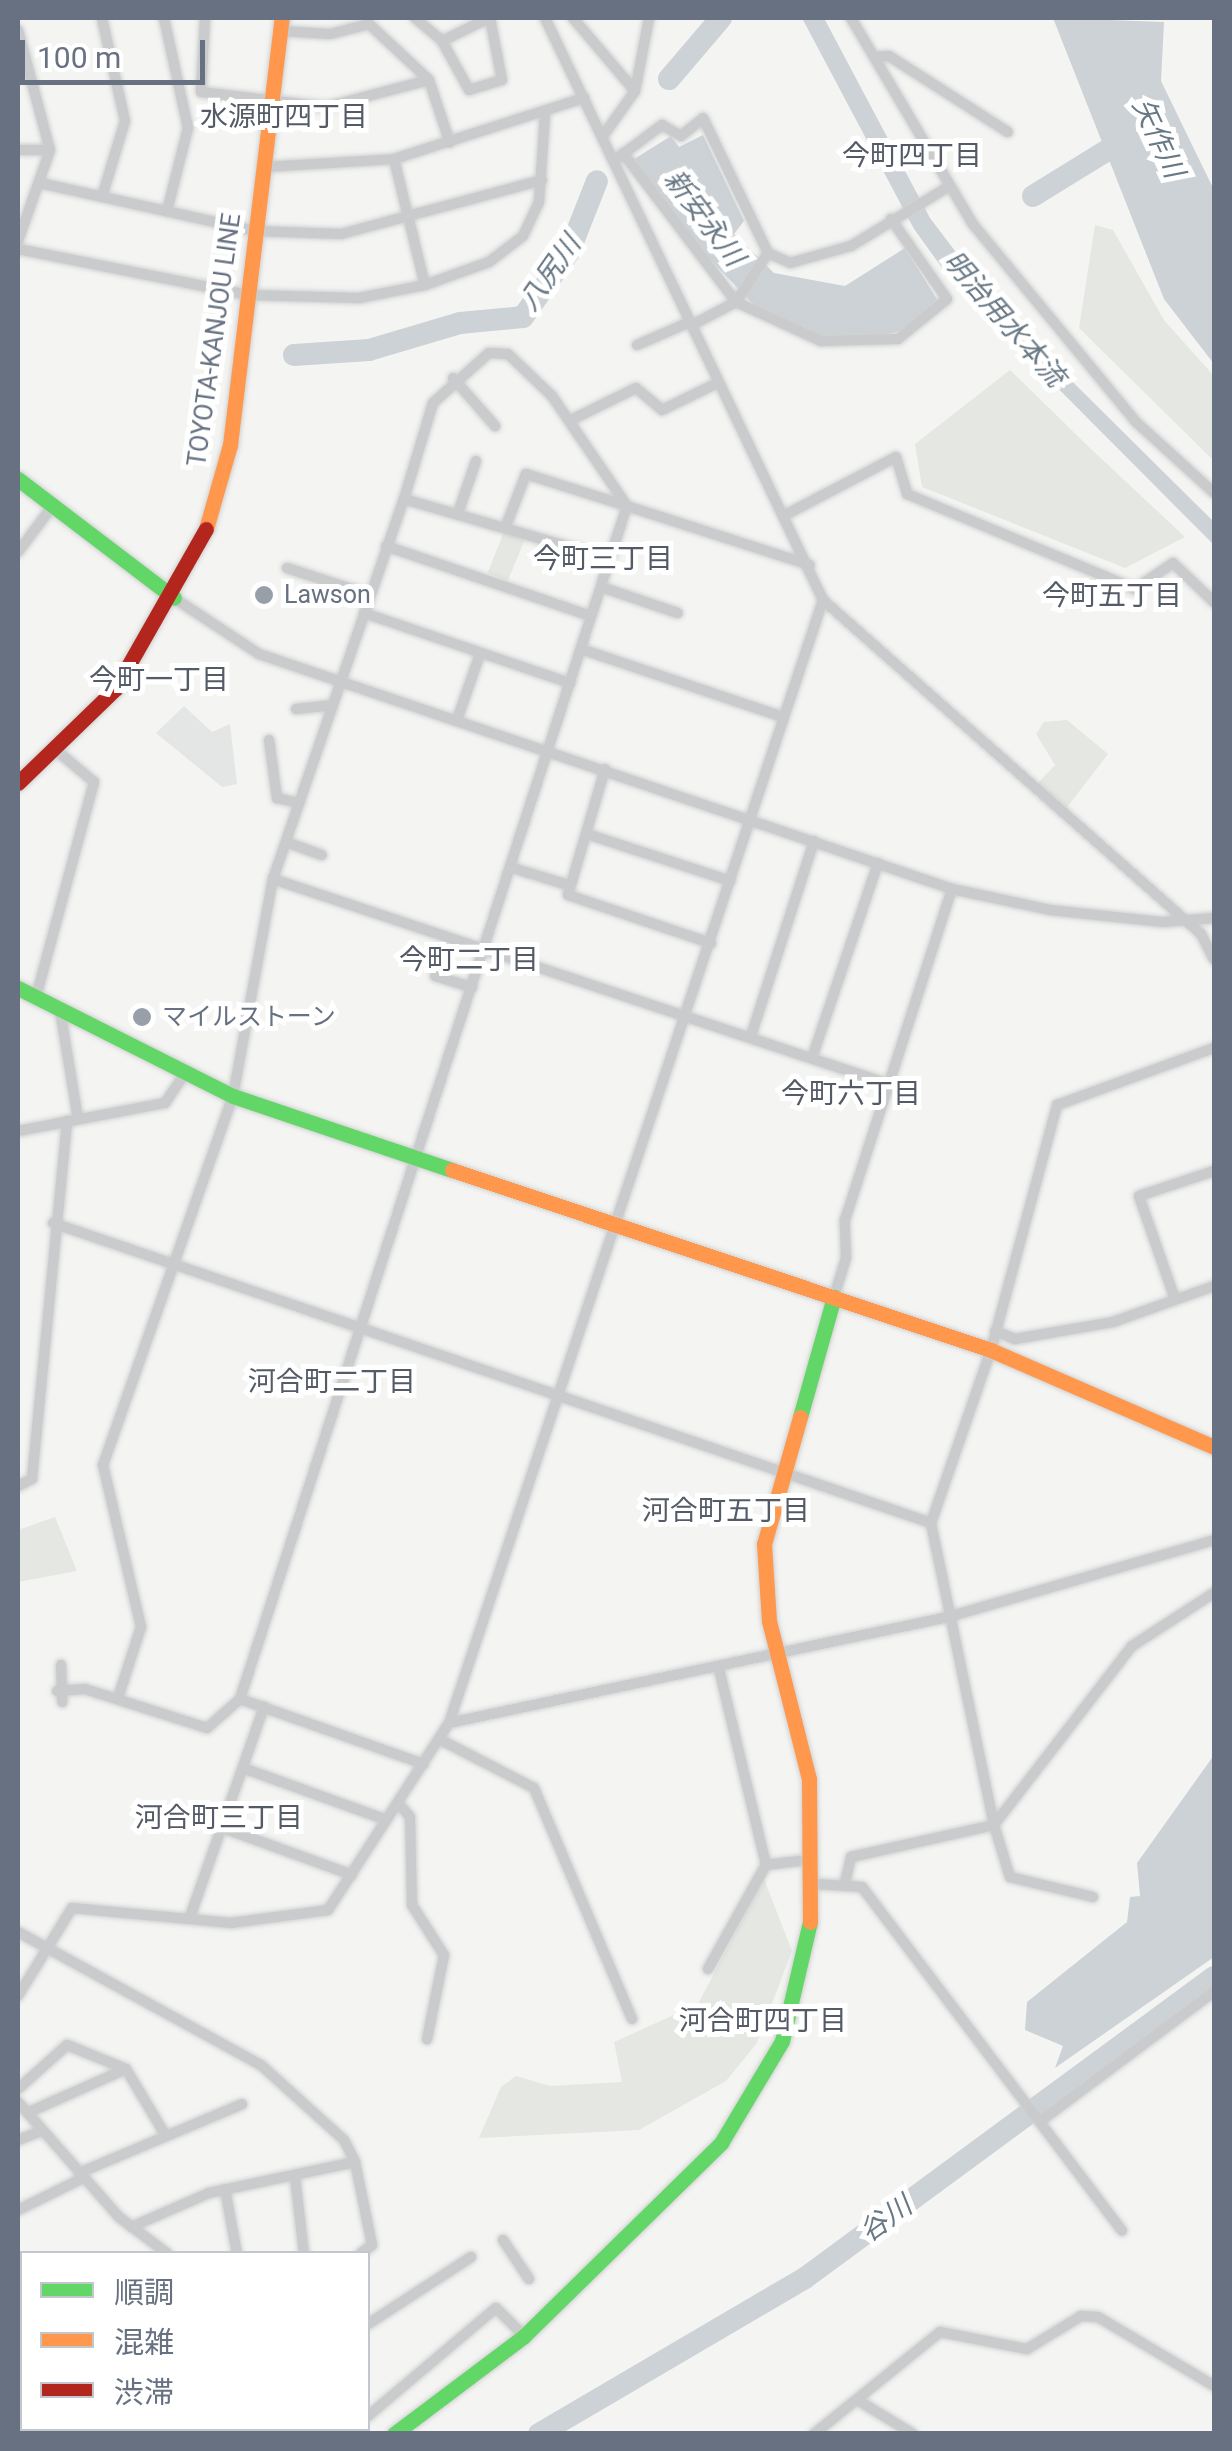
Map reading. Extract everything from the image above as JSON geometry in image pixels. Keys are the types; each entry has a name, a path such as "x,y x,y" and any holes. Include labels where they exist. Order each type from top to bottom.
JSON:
{"street":[{"path":"102,18 125,121 102,197"},
{"path":"164,18 188,128 167,211"},
{"path":"206,18 200,92 273,102 343,105 429,80"},
{"path":"415,18 442,41 461,86 502,80 488,18 442,41"},
{"path":"545,18 824,600 1188,922 1214,958"},
{"path":"574,18 635,91"},
{"path":"603,136 635,91 648,18"},
{"path":"851,18 948,187 1135,421 1214,494"},
{"path":"281,24 330,34 369,24 429,80 450,143"},
{"name":"TOYOTA-KANJOU LINE","path":"18,783 57,751 115,688 174,598 225,466 281,24"},
{"path":"18,30 50,150 40,183 22,214 18,241"},
{"path":"874,57 890,56 1008,132"},
{"path":"18,82 32,82"},
{"path":"265,167 394,160 584,98"},
{"path":"18,249 248,296 359,298 425,284 508,251 534,216 542,180 545,113"},
{"path":"614,161 662,125 681,136 703,118 768,253 809,265 891,219 905,218 933,202 948,187"},
{"path":"18,150 50,150"},
{"path":"624,153 736,302 821,342 898,339 946,299 891,219"},
{"path":"394,160 425,284"},
{"path":"40,183 255,231 341,234 411,222 542,180"},
{"path":"637,345 736,302 768,253"},
{"path":"118,1698 141,1627 102,1465 131,1367 146,1356 233,1096 273,879 404,499 433,403 452,378 489,353 508,354 571,420 627,506"},
{"path":"452,378 495,426"},
{"path":"571,420 636,388 662,410 717,383"},
{"path":"785,515 896,457 907,494 1135,589 1173,563 1214,602"},
{"path":"459,510 476,461"},
{"path":"506,526 526,474 810,565"},
{"path":"18,479 226,638 340,682 605,768 952,889 1050,910 1188,922 1214,918"},
{"path":"404,499 459,510 610,559"},
{"path":"18,552 54,504"},
{"path":"61,1664 61,1694 118,1698 207,1728 240,1699 358,1330 513,868 627,506"},
{"path":"386,546 592,616"},
{"path":"287,568 370,595"},
{"path":"601,587 678,612"},
{"path":"18,1996 72,1908 232,1924 320,1914 352,1875 384,1819 439,1739 448,1723 560,1396 782,717 824,600"},
{"path":"364,613 570,683"},
{"path":"581,649 782,717"},
{"path":"457,720 480,654"},
{"path":"296,708 332,705"},
{"path":"270,740 277,798 299,802"},
{"path":"36,998 94,782 57,751"},
{"path":"605,768 568,895 711,942"},
{"path":"587,834 731,881"},
{"path":"751,1036 814,841"},
{"path":"286,842 322,855"},
{"path":"812,1058 878,863"},
{"path":"513,868 568,885"},
{"path":"273,879 888,1084"},
{"path":"394,2434 524,2336 654,2216 746,2106 804,1974 816,1884 808,1779 778,1656 764,1544 778,1471 846,1258 844,1220 952,889"},
{"path":"435,976 472,987"},
{"path":"18,988 184,1075 233,1096 991,1350 1214,1448"},
{"path":"18,1486 32,1479 45,1381 52,1222 73,1120 60,1010"},
{"path":"1092,1897 1010,1878 994,1824 930,1523 991,1350 1056,1105 1214,1048"},
{"path":"18,1130 166,1103 184,1075"},
{"path":"1175,1300 1138,1196 1214,1172"},
{"path":"52,1222 930,1523"},
{"path":"995,1331 1015,1338 1113,1322 1214,1286"},
{"path":"448,1723 719,1669 948,1617 1214,1540"},
{"path":"845,1884 851,1857 994,1824 1132,1646 1214,1593"},
{"path":"708,1969 766,1865 719,1669"},
{"path":"240,1699 424,1764"},
{"path":"190,1917 264,1706"},
{"path":"439,1739 534,1788 632,2020"},
{"path":"243,1768 384,1819"},
{"path":"398,1803 410,1817 412,1905 444,1955 427,2040"},
{"path":"222,1828 352,1875"},
{"path":"766,1865 800,1861"},
{"path":"816,1884 862,1887 1122,2230"},
{"path":"18,1932 261,2066 344,2140 356,2162 372,2245 364,2251"},
{"path":"1040,2118 1214,1992"},
{"path":"18,2090 67,2045 126,2070 166,2136"},
{"path":"27,2113 126,2070"},
{"path":"18,2102 81,2176 157,2251"},
{"path":"18,2210 81,2176 242,2104"},
{"path":"18,2140 42,2131"},
{"path":"131,2227 225,2190 356,2162"},
{"path":"294,2177 304,2251"},
{"path":"225,2190 236,2251"},
{"path":"503,2240 529,2279"},
{"path":"370,2323 471,2257"},
{"path":"370,2414 496,2308 524,2336"},
{"path":"814,2434 940,2332 1027,2349 1081,2316 1098,2317 1214,2386"},
{"path":"859,2400 913,2434"}],"shaded area":[{"path":"1095,225 1113,230 1164,320 1214,376 1214,461 1079,328"},
{"path":"1010,370 1185,537 1125,568 922,487 915,444"},
{"path":"504,532 524,540 508,581 488,573"},
{"path":"184,706 212,732 230,724 237,784 222,787 156,733"},
{"path":"1067,720 1108,754 1065,810 1037,784 1055,765 1036,734 1044,722"},
{"path":"55,1517 77,1571 18,1582 18,1530"},
{"path":"764,1879 792,1951 757,2043 726,2081 639,2130 479,2138 501,2087 516,2076 550,2086 622,2082 614,2042 698,2004"}],"water":[{"name":"明治用水本流","path":"802,18 824,18 930,218 999,309 1214,522 1214,545 953,283 914,229"},
{"name":"矢作川","path":"1053,18 1164,22 1161,81 1214,190 1214,364 1164,299"},
{"path":"703,135 744,221 734,234 774,273 845,286 905,248 938,301 900,331 862,340 812,336 758,309 694,243 634,159 671,136 679,147"},
{"path":"1214,1755 1214,1957 1055,2068 1063,2046 1025,2030 1027,2002 1127,1922 1130,1897 1140,1896 1137,1863"}],"waterway":[{"name":"八尻川","path":"669,79 721,18"},
{"name":"新安永川","path":"1033,196 1132,135"},
{"name":"八尻川","path":"294,355 369,350 460,323 523,317 569,252 597,181"},
{"name":"谷川","path":"539,2434 805,2278 1214,1977"}],"traffic: fast":[{"path":"18,479 174,598"},
{"path":"18,988 233,1096 452,1170"},
{"path":"800,1417 834,1297"},
{"path":"394,2434 524,2336 721,2143 782,2041 810,1922"}],"traffic: slow":[{"path":"206,529 230,445 282,18"},
{"path":"452,1170 991,1350 1214,1447"},
{"path":"800,1417 764,1544 769,1621 809,1779 810,1922"}],"traffic: jam":[{"path":"18,783 115,689 206,529"}],"place":[{"name":"Lawson","path":"264,595"},
{"name":"マイルストーン","path":"142,1017"}],"district":[{"name":"水源町四丁目","path":"284,117"},
{"name":"今町四丁目","path":"912,156"},
{"name":"今町三丁目","path":"603,559"},
{"name":"今町五丁目","path":"1112,596"},
{"name":"今町一丁目","path":"159,680"},
{"name":"今町二丁目","path":"469,960"},
{"name":"今町六丁目","path":"851,1094"},
{"name":"河合町二丁目","path":"332,1382"},
{"name":"河合町五丁目","path":"726,1511"},
{"name":"河合町三丁目","path":"219,1818"},
{"name":"河合町四丁目","path":"763,2021"}]}
